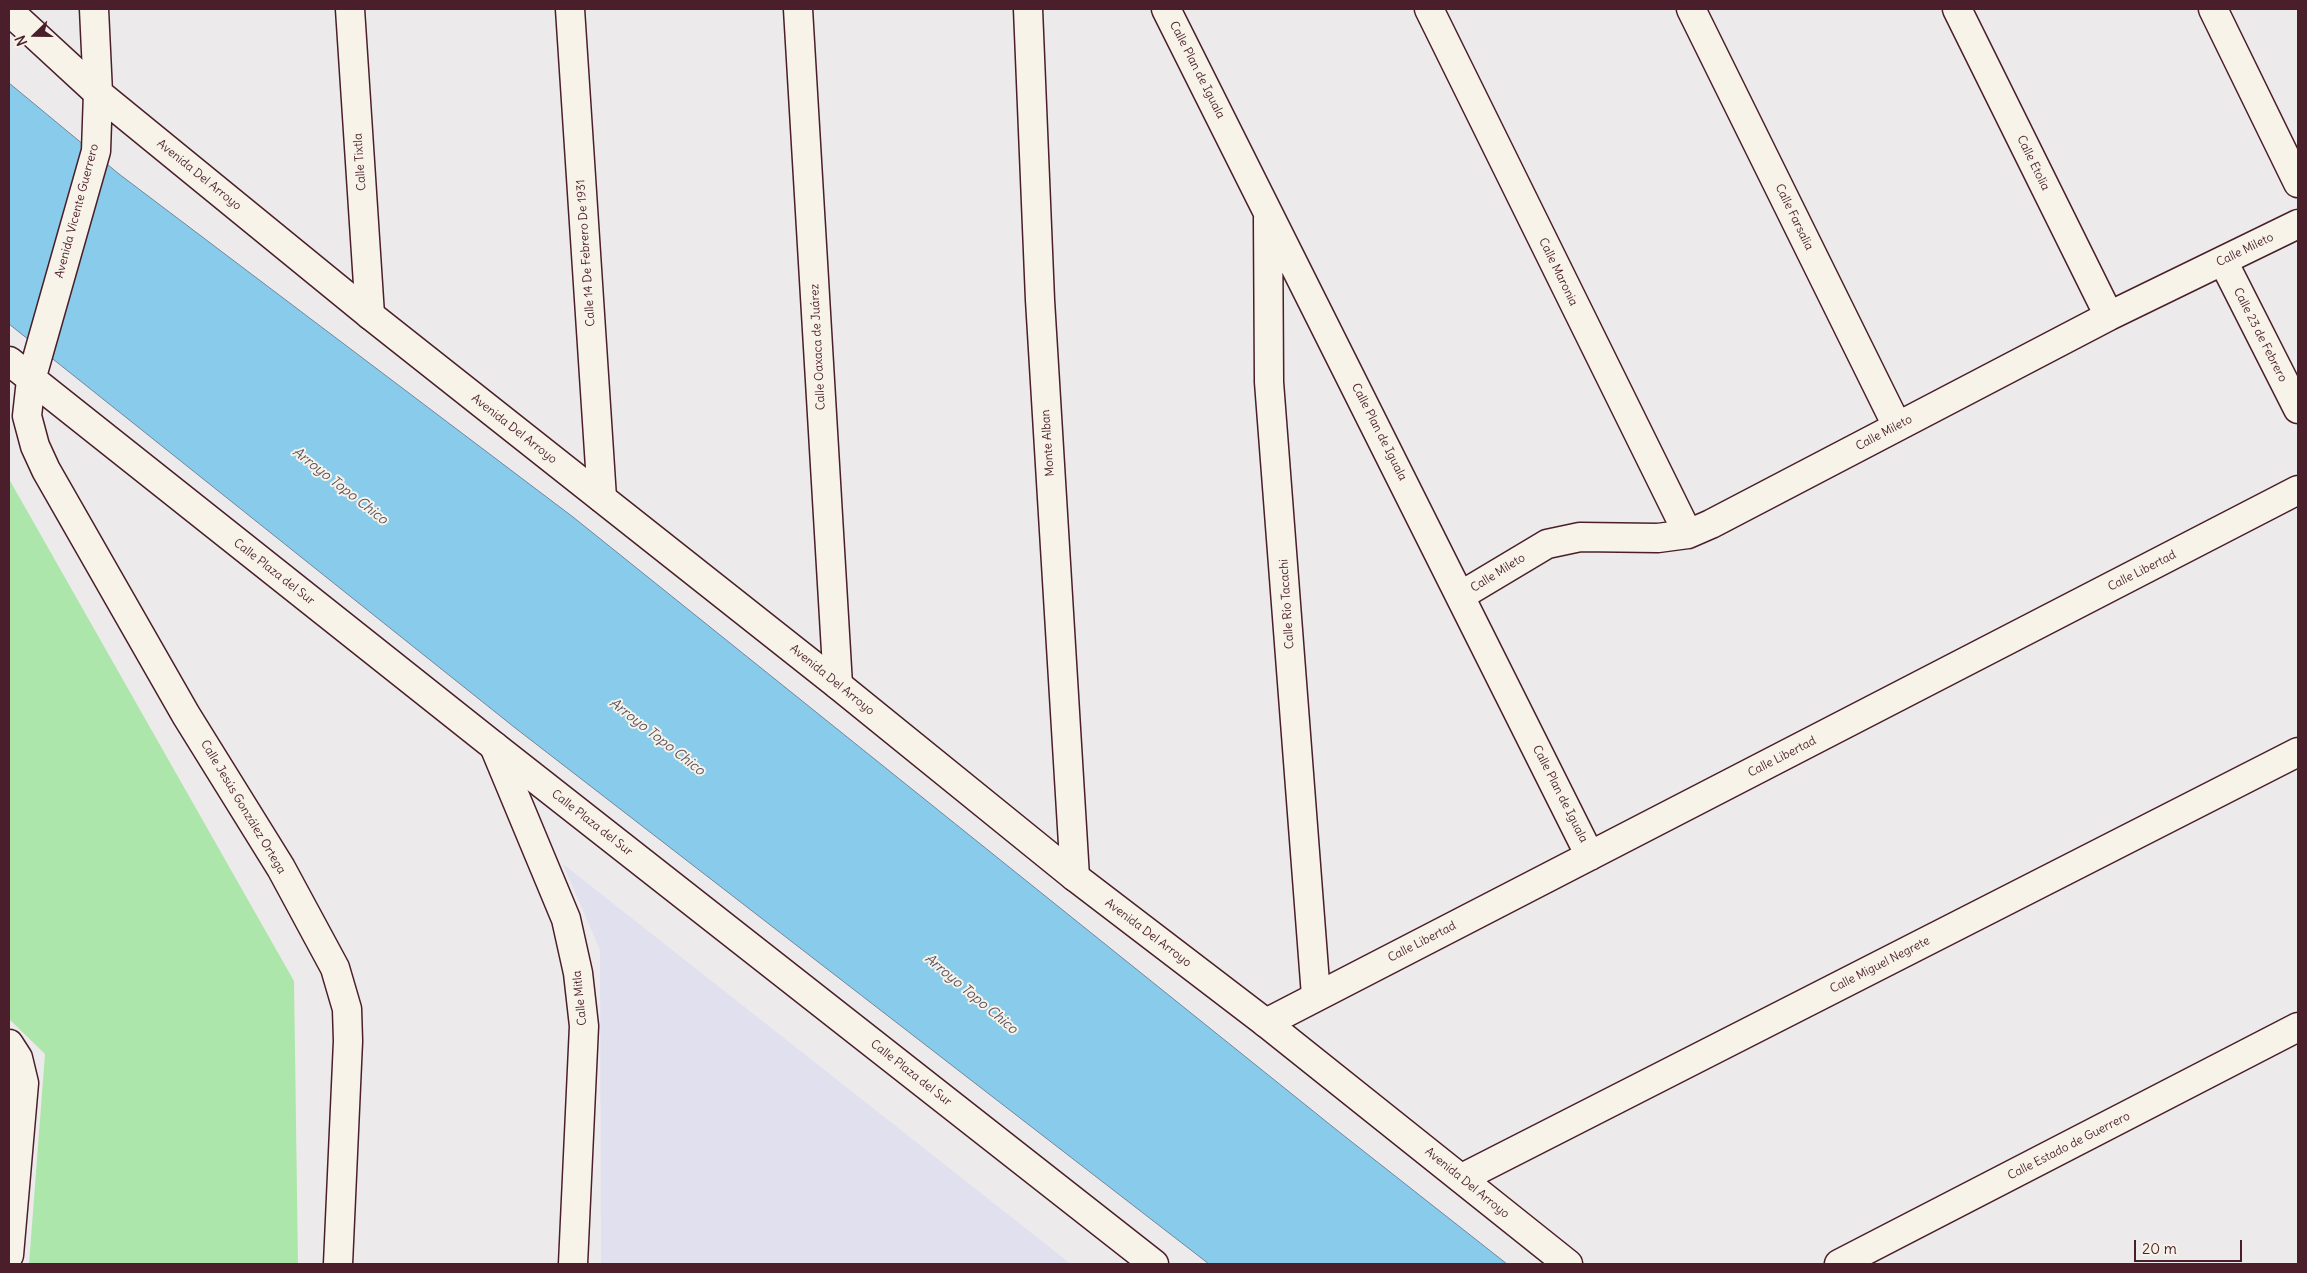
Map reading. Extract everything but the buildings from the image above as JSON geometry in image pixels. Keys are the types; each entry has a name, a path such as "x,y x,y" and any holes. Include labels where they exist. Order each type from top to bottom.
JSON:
{"street":[{"name":"Avenida Vicente Guerrero","path":"31,380 96,151 98,93 94,9"},
{"name":"Calle Tixtla","path":"350,9 370,315"},
{"name":"Calle 14 De Febrero De 1931","path":"570,9 602,498"},
{"name":"Calle Oaxaca de Juárez","path":"798,9 838,685"},
{"name":"Monte Alban","path":"1028,9 1040,300 1075,877"},
{"name":"Calle Plan de Iguala","path":"1166,9 1590,856"},
{"name":"Calle Maronia","path":"1429,9 1688,534"},
{"name":"Calle Farsalia","path":"1691,9 1897,426"},
{"name":"Calle Etolia","path":"1957,9 2110,316"},
{"path":"2213,9 2298,183"},
{"name":"Avenida Del Arroyo","path":"9,11 98,93 370,315 838,685 1075,877 1266,1023 1568,1264"},
{"name":"Calle Río Tacachi","path":"1268,211 1269,382 1316,996"},
{"name":"Calle Mileto","path":"1460,596 1547,544 1580,537 1658,538 1688,534 1749,505 2110,316 2298,224"},
{"name":"Calle 23 de Febrero","path":"2223,261 2298,409"},
{"name":"Calle Plaza del Sur","path":"9,361 494,746 1154,1264"},
{"name":"Calle Jesús González Ortega","path":"31,380 27,416 35,446 46,470 176,698 281,868 337,975 347,1009 348,1041 338,1264"},
{"name":"Calle Libertad","path":"1266,1023 2298,490"},
{"name":"Calle Mitla","path":"494,746 566,920 578,973 584,1026 573,1264"},
{"name":"Calle Miguel Negrete","path":"1462,1178 2298,752"},
{"name":"Calle Estado de Guerrero","path":"1840,1264 2298,1027"},
{"path":"9,1044 18,1058 24,1083 9,1256"}],"shaded area":[{"path":"563,864 1071,1264 601,1264 600,950"}],"green space":[{"path":"9,479 294,981 298,1264 29,1264 45,1054 9,1019"}],"water":[{"name":"Arroyo Topo Chico","path":"9,83 119,174 573,517 1338,1131 1507,1264 1209,1264 514,727 9,324"}]}
